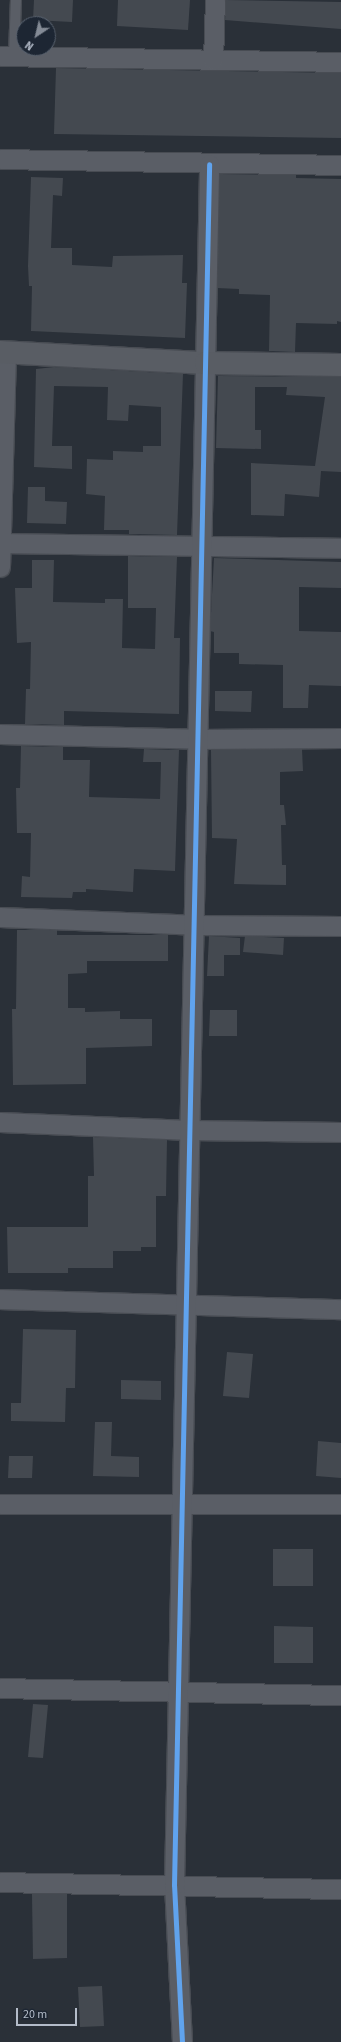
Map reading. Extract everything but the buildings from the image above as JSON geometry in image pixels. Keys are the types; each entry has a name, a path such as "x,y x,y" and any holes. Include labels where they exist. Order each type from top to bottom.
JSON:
{"main road":[{"path":"3,352 206,363 341,365"}],"street":[{"path":"213,60 215,0"},
{"path":"7,56 341,62"},
{"path":"0,159 341,166"},
{"path":"182,2042 174,1885 179,1692 181,1503 187,1303 203,547 209,164"},
{"path":"0,567 3,352"},
{"path":"0,543 341,548"},
{"path":"0,734 199,739 341,738"},
{"path":"0,917 195,925 341,926"},
{"path":"0,1122 190,1130 341,1132"},
{"path":"0,1299 187,1303 341,1309"},
{"path":"0,1504 341,1504"},
{"path":"0,1688 341,1696"},
{"path":"0,1882 341,1889"}],"lane":[{"path":"7,56 16,0"}],"cycle path":[{"path":"182,2042 174,1885 209,164"}]}
